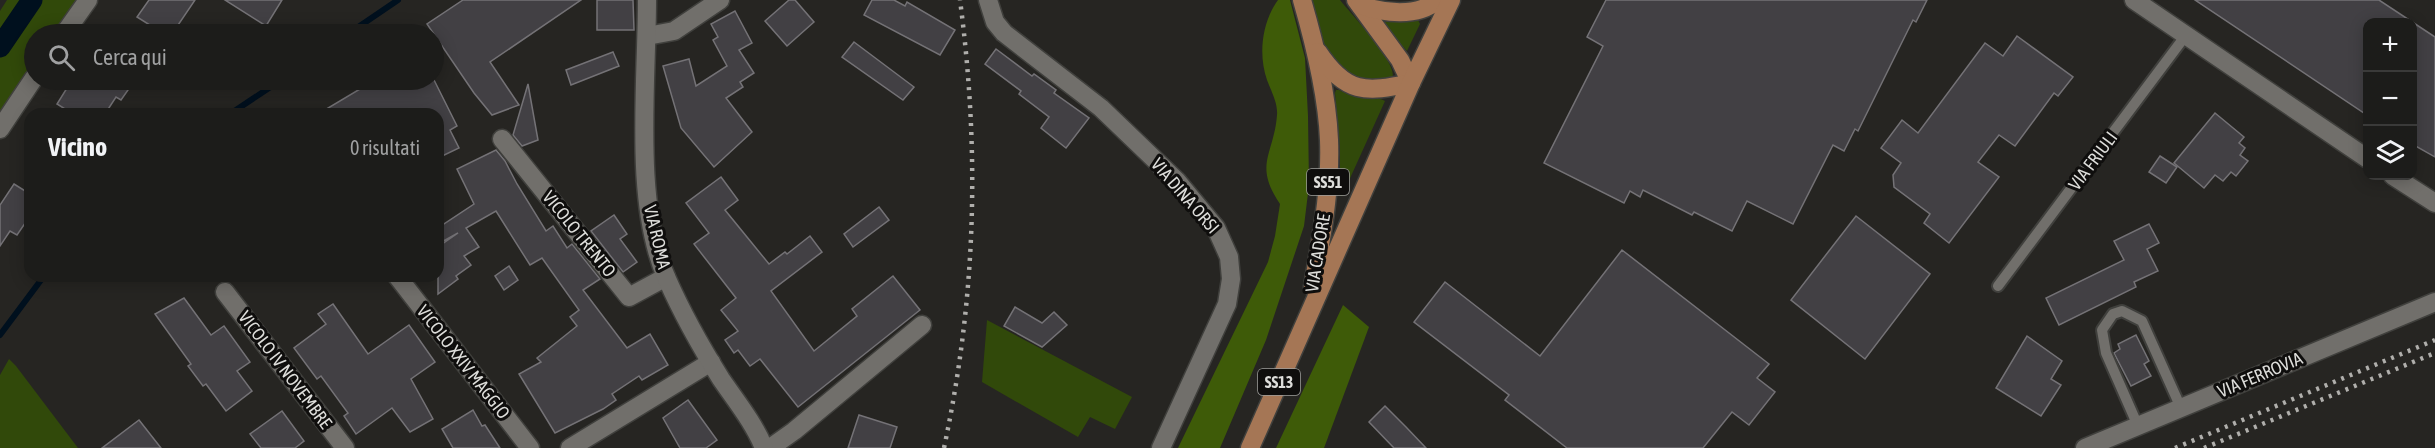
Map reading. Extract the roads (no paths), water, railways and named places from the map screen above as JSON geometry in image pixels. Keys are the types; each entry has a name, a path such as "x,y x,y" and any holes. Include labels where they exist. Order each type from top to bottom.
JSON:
{"main road":[{"name":"VIA CADORE","path":"1302,0 1315,48 1326,110 1329,159 1326,211 1308,315"},
{"path":"1358,2 1393,12 1414,10 1438,0"},
{"name":"SS13","path":"1411,83 1451,0"},
{"path":"1358,2 1400,60 1411,83"},
{"name":"VIA CADORE","path":"1315,48 1329,69 1356,88 1389,88 1411,83"},
{"name":"VIA CADORE","path":"1250,448 1411,83"}],"street":[{"path":"71,24 88,0"},
{"name":"VIA ROMA","path":"647,0 646,179 651,224 666,277 711,362 752,424 764,448"},
{"path":"647,36 674,31 720,0"},
{"name":"VIA DINA ORSI","path":"988,0 995,22 1004,33 1101,108 1139,144 1177,181 1202,210 1224,242 1231,268 1230,293 1222,317 1161,448"},
{"path":"2134,0 2363,156"},
{"path":"0,129 26,90"},
{"name":"VICOLO TRENTO","path":"502,139 629,297 666,277"},
{"path":"2399,180 2435,203"},
{"name":"VICOLO XXIV MAGGIO","path":"402,282 530,448"},
{"name":"VICOLO IV NOVEMBRE","path":"225,292 345,448"},
{"name":"VIA FERROVIA","path":"2085,448 2435,302"},
{"path":"782,445 922,325"},
{"path":"570,448 711,362"}],"lane":[{"name":"VIA FRIULI","path":"1998,286 2186,35"},
{"path":"2138,426 2106,353 2102,330 2113,314 2122,311 2142,321 2181,408"}],"waterway":[{"path":"0,47 32,0"},
{"path":"363,24 398,0"},
{"path":"239,108 266,90"},
{"path":"0,335 40,282"}],"railway":[{"path":"944,448 963,336 972,225 970,113 960,0"},
{"path":"2175,448 2435,340"},
{"path":"2204,448 2435,353"}]}
